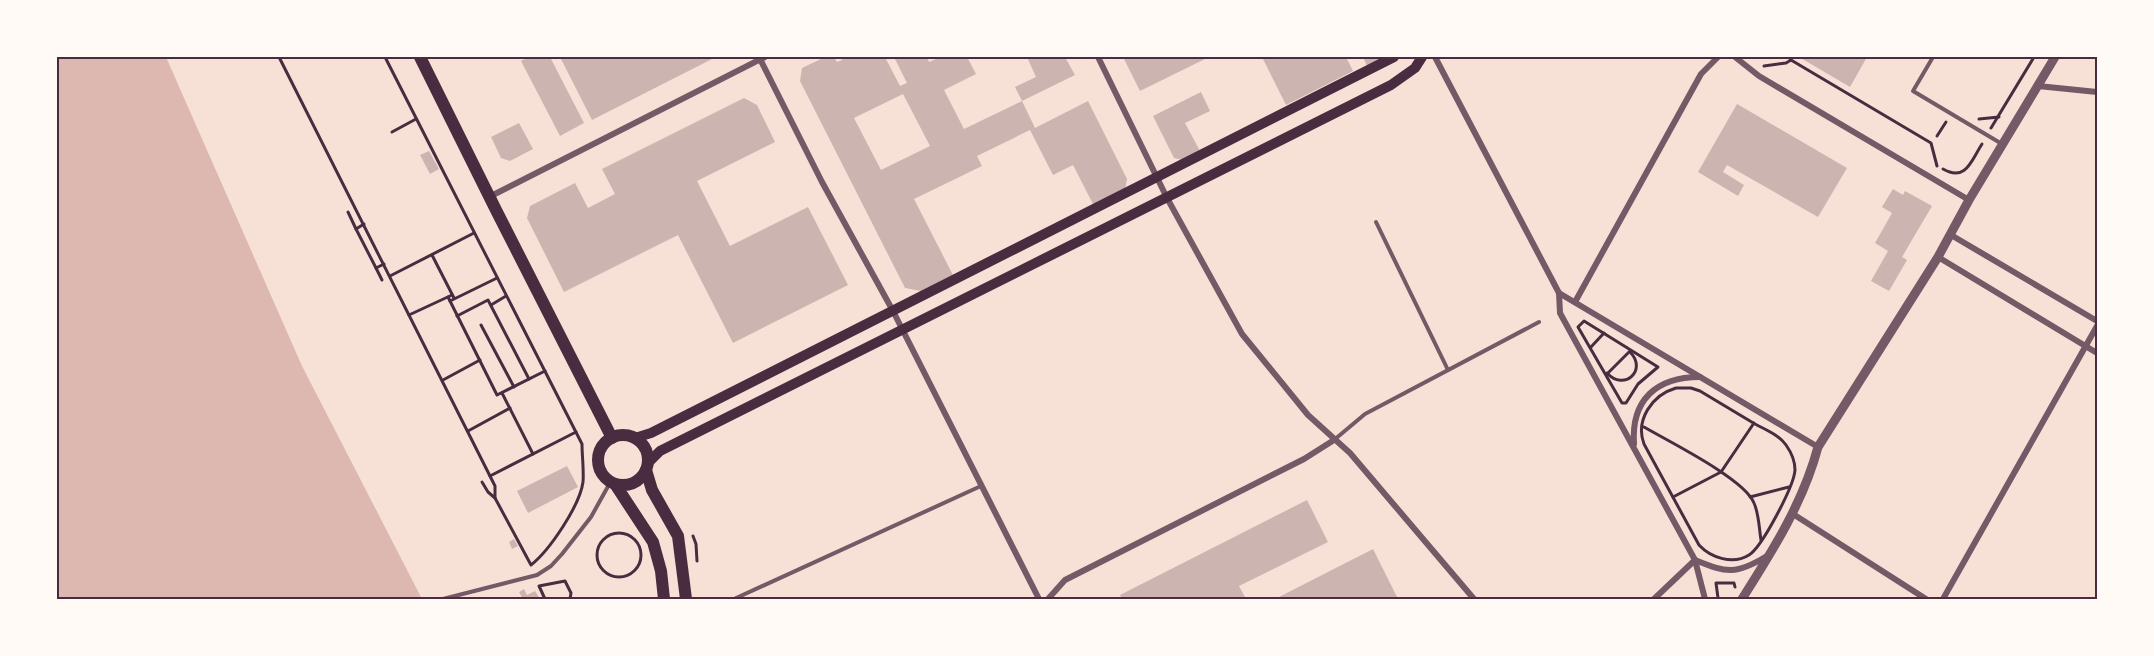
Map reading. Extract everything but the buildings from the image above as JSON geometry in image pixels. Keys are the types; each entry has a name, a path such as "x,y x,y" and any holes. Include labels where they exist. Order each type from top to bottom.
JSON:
{"main road":[{"path":"420,57 612,438"},
{"path":"664,599 661,571 653,542 613,483 603,475 598,460 603,446 612,438 621,435 635,438 651,433 1394,57"},
{"path":"613,483 630,484 642,477 660,451 1391,85 1415,68 1422,57"},
{"path":"635,438 645,448 652,490 678,536 686,599"}],"street":[{"path":"1098,57 1167,198 1242,334 1308,415 1350,453 1474,599"},
{"path":"1435,57 1559,293 1560,313 1695,560 1705,599"},
{"path":"1575,302 1701,74 1718,57"},
{"path":"1735,57 1759,76 1969,200"},
{"path":"1742,599 1793,514 1811,475 1818,447 1938,257 1969,200 2055,57"},
{"path":"489,197 761,58 822,182 893,311 1039,599"},
{"path":"2038,86 2097,92"},
{"path":"1951,235 2097,321"},
{"path":"1938,257 2097,353"},
{"path":"1559,293 1818,447"},
{"path":"1943,599 2097,326"},
{"path":"1634,448 1635,420 1638,408 1645,398 1656,387 1669,381 1684,377 1700,377"},
{"path":"1048,599 1065,580 1304,459 1334,440"},
{"path":"1793,514 1926,599"},
{"path":"1695,560 1721,570 1737,570 1754,564 1770,554"},
{"path":"1653,599 1695,560"}],"lane":[{"path":"1933,57 1913,91 2002,144"},
{"path":"1376,222 1448,370"},
{"path":"1334,440 1365,414 1539,322"},
{"path":"443,599 537,576 562,554 591,517 613,483"},
{"path":"734,599 981,486"}],"path":[{"path":"279,57 495,486 495,498"},
{"path":"385,57 582,444 583,481 581,489 569,516 547,550 531,565 495,498 482,482"},
{"path":"1759,62 1764,66 1786,63 1790,59 1930,143 1936,165 1951,174 1958,174 1964,171 2034,57"},
{"path":"1971,115 1978,119 1998,117"},
{"path":"392,132 416,119"},
{"path":"348,212 382,280"},
{"path":"356,229 364,224"},
{"path":"390,276 474,233"},
{"path":"432,255 453,297"},
{"path":"376,268 384,264"},
{"path":"409,315 497,278"},
{"path":"491,305 506,296"},
{"path":"449,299 497,395 545,371"},
{"path":"458,316 488,300 529,379"},
{"path":"1584,321 1604,333 1659,367 1638,384 1626,404 1622,403 1578,327 1584,321"},
{"path":"481,325 513,387"},
{"path":"1591,348 1604,333"},
{"path":"1607,374 1631,351"},
{"path":"1607,374 1618,381 1624,381 1632,376 1636,372 1637,361 1631,351"},
{"path":"443,380 480,360"},
{"path":"1684,387 1700,391 1754,423 1787,446 1795,464 1794,480 1755,551 1739,559 1712,556 1699,545 1644,444 1642,426 1655,400 1668,390 1684,387"},
{"path":"502,393 533,454"},
{"path":"468,431 510,408"},
{"path":"1673,497 1721,472 1754,423"},
{"path":"1642,426 1721,472 1746,491 1754,502 1761,540"},
{"path":"490,476 576,432"},
{"path":"1750,497 1790,487"},
{"path":"615,533 623,533 638,543 640,562 632,574 618,578 605,573 600,568 596,555 603,538 615,533"},
{"path":"545,599 539,586 565,581 571,593 570,599"},
{"path":"1718,599 1716,583 1734,583"}],"shaded area":[{"path":"57,57 166,57 302,366 422,599 57,599"}]}
